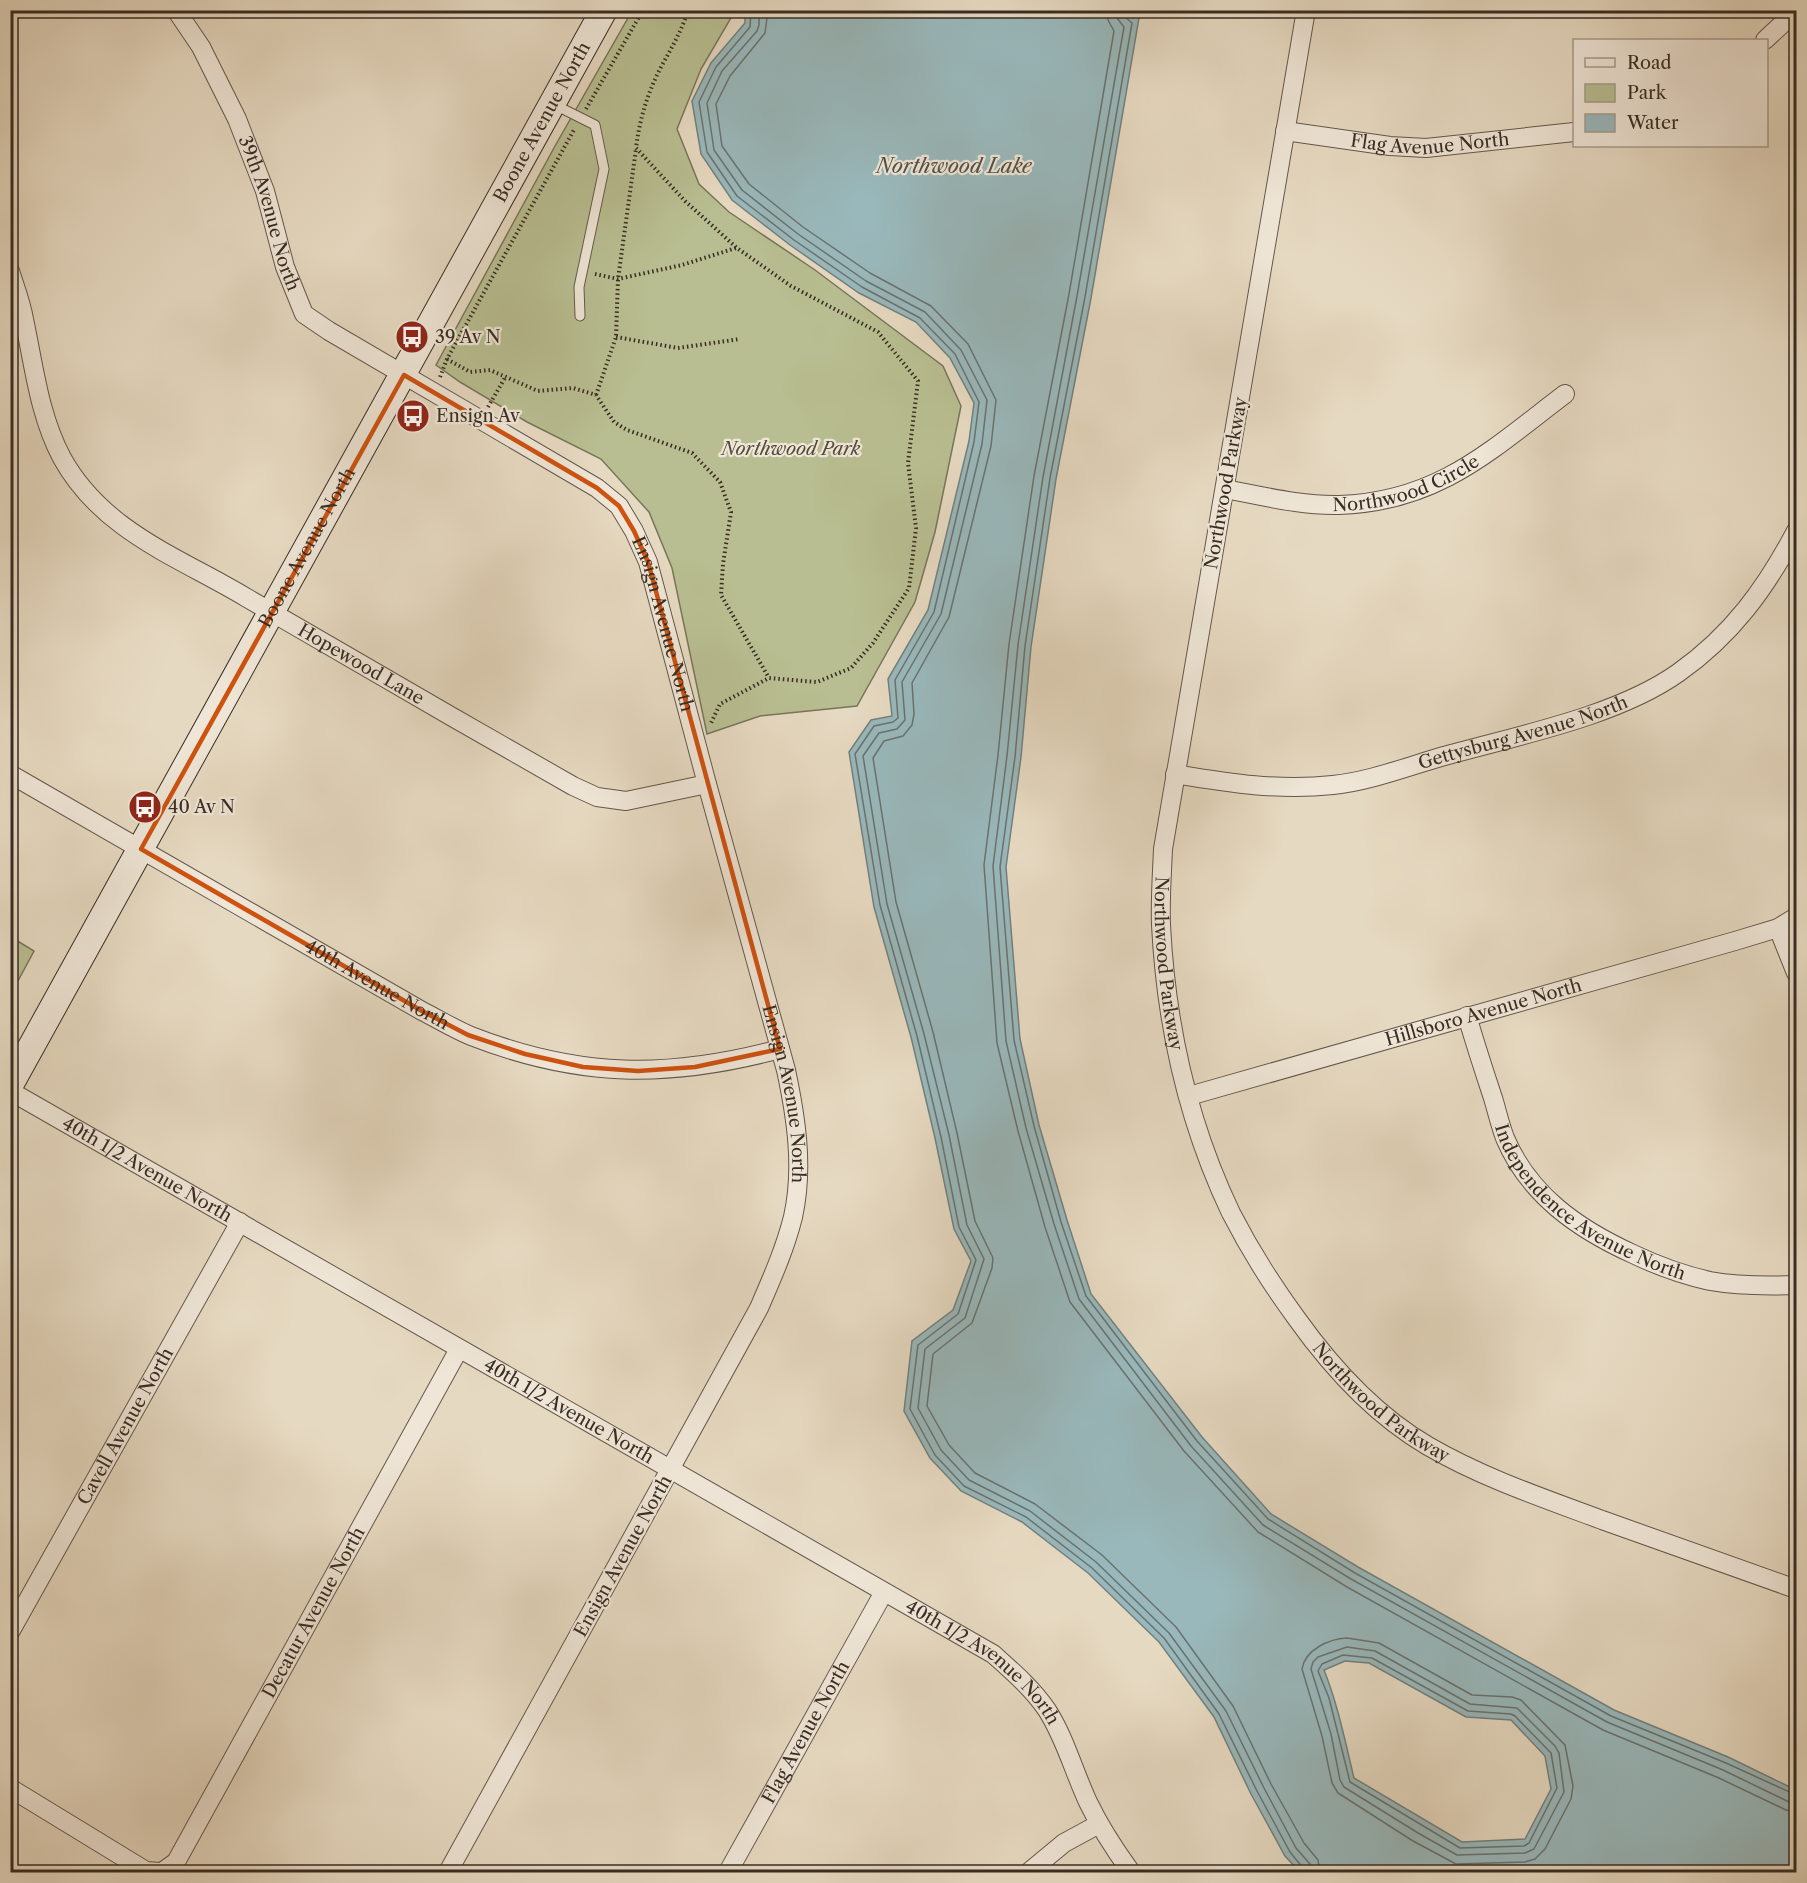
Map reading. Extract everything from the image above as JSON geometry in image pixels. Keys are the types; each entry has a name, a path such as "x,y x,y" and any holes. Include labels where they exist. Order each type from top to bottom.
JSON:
{"street":[{"name":"39th Avenue North","path":"176,10 201,48 237,118 265,191 285,267 304,314 404,375"},
{"name":"Boone Avenue North","path":"10,1085 604,10"},
{"name":"Northwood Parkway","path":"1306,10 1163,849 1161,923 1168,998 1181,1071 1202,1143 1231,1213 1267,1277 1311,1339 1345,1379 1382,1414 1425,1444 1471,1470 1519,1490 1797,1589"},
{"path":"1766,39 1797,11"},
{"name":"Flag Avenue North","path":"1285,131 1344,141 1426,148 1573,132"},
{"name":"Hopewood Lane","path":"10,271 24,315 45,420 62,458 86,493 113,520 149,543 562,780 597,797 626,801 707,784"},
{"name":"Ensign Avenue North","path":"404,375 597,488 619,506 634,531 648,562 780,1049 796,1118 798,1165 793,1215 779,1262 759,1308 448,1872"},
{"name":"Northwood Circle","path":"1225,489 1299,502 1338,505 1377,502 1415,493 1451,477 1484,456 1565,394"},
{"name":"Gettysburg Avenue North","path":"1175,774 1254,787 1335,785 1590,715 1635,697 1677,674 1716,643 1749,608 1777,567 1797,531"},
{"name":"40th Avenue North","path":"10,774 422,1011 468,1035 525,1054 584,1067 638,1071 695,1067 752,1057 780,1049"},
{"name":"Hillsboro Avenue North","path":"1188,1096 1778,928 1797,917"},
{"path":"1778,928 1797,973"},
{"name":"Independence Avenue North","path":"1467,1016 1505,1138 1539,1193 1563,1214 1588,1232 1616,1247 1663,1268 1688,1276 1763,1286 1797,1285"},
{"name":"40th 1/2 Avenue North","path":"10,1090 993,1654 1023,1680 1047,1710 1099,1824 1131,1872"},
{"name":"Cavell Avenue North","path":"10,1632 240,1222"},
{"name":"Decatur Avenue North","path":"161,1872 176,1862 459,1348"},
{"name":"Flag Avenue North","path":"728,1872 884,1592"},
{"path":"10,1788 146,1872 161,1872"},
{"path":"1029,1872 1064,1843 1099,1824"}],"lane":[{"path":"553,104 595,125 604,170 579,287 580,316"}],"path":[{"path":"433,392 447,359 643,10"},
{"path":"596,395 616,337 618,279 640,119 656,77 681,32 688,10"},
{"path":"636,148 685,201 737,248 791,286 878,332 918,381 908,463 916,528 909,588 873,644 851,668 817,682 769,678 720,704 711,723 692,727"},
{"path":"582,271 618,279 682,265 737,248"},
{"path":"616,337 678,348 740,339"},
{"path":"447,359 470,372 490,370 538,391 573,388 596,395 614,422 627,430 692,453 720,482 731,512 721,595 769,678"},
{"path":"480,420 506,376"}],"highlighted area":[{"path":"404,375 597,488 619,506 634,531 648,562 780,1049 695,1067 638,1071 583,1067 525,1054 468,1035 422,1011 141,849"}],"green space":[{"name":"Northwood Park","path":"632,11 735,11 701,69 677,129 699,184 729,212 815,270 943,366 961,406 935,532 915,602 857,706 760,716 707,734 672,568 649,512 601,459 527,422 436,365 555,146"},
{"path":"11,937 34,951 11,994"}],"water":[{"name":"Northwood Lake","path":"1125,10 1139,18 1091,298 1056,479 1031,647 1021,757 1006,867 1020,1039 1039,1125 1091,1294 1202,1437 1271,1514 1358,1567 1614,1710 1728,1757 1796,1790 1796,1872 1300,1872 1285,1856 1251,1794 1214,1717 1159,1642 1088,1573 1022,1522 961,1491 930,1458 904,1411 912,1341 953,1310 971,1261 954,1229 911,1037 874,907 849,752 871,720 892,716 888,679 928,610 969,441 974,403 950,358 916,322 859,293 790,245 732,200 701,154 692,101 711,63 745,23 745,11","holes":["1345,1661 1369,1663 1466,1717 1511,1720 1545,1756 1551,1789 1525,1839 1462,1842 1354,1778 1337,1710 1324,1670"]}],"place":[{"name":"39 Av N","path":"412,337"},
{"name":"Ensign Av","path":"413,416"},
{"name":"40 Av N","path":"145,807"}]}
